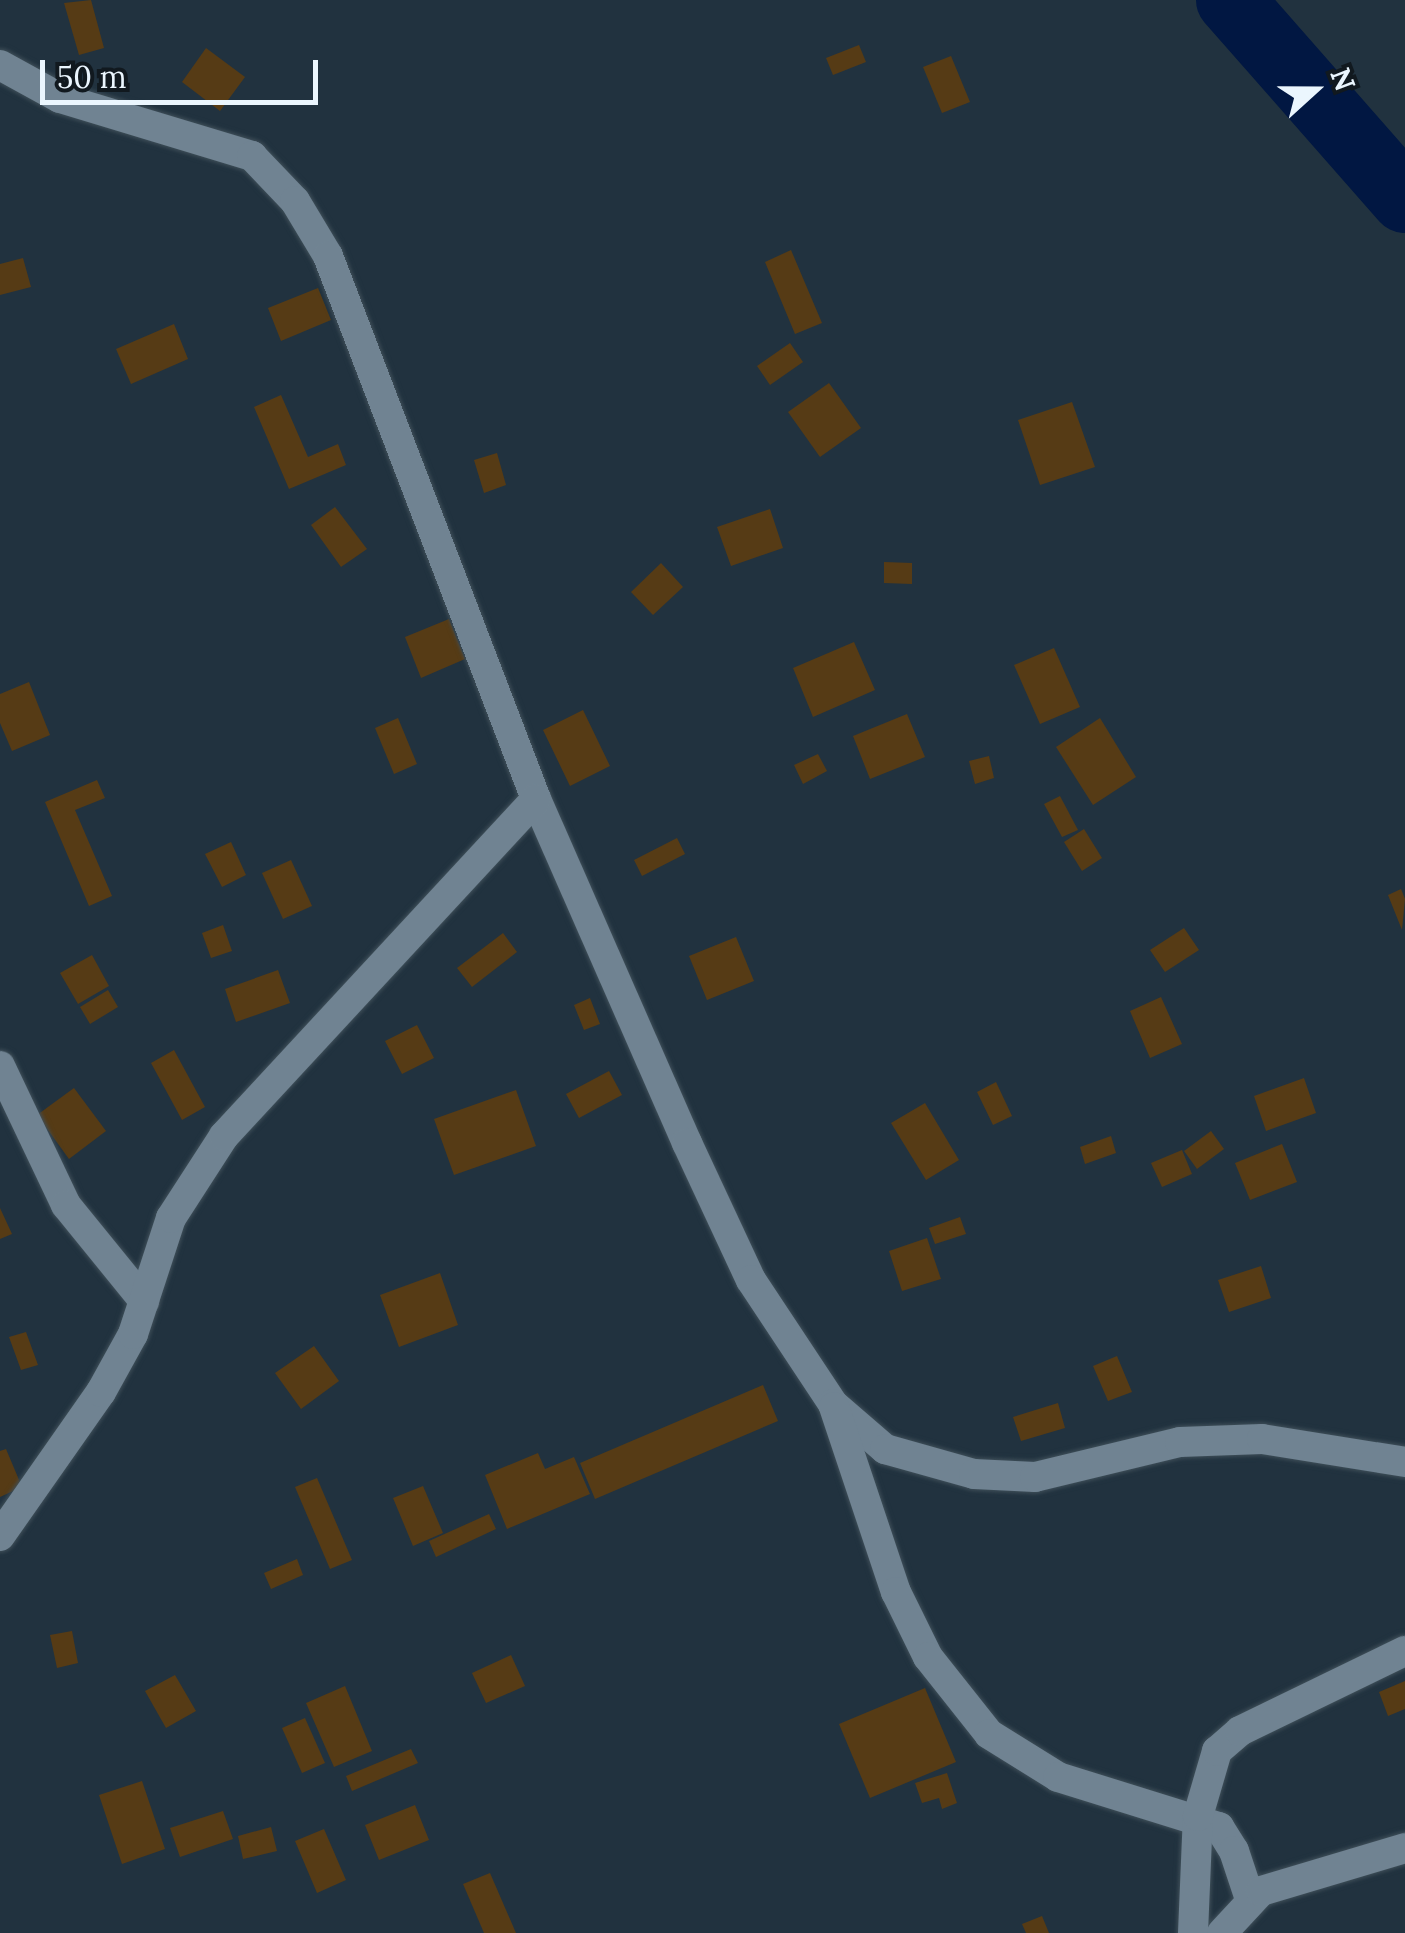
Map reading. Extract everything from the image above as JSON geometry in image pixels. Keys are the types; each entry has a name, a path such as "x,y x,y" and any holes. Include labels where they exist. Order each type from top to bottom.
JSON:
{"street":[{"path":"0,65 60,98 252,156 295,201 328,256 536,799 752,1280 833,1404 896,1592 928,1657 989,1734 1058,1778 1198,1816 1218,1827 1234,1851 1250,1899"},
{"path":"0,1536 101,1392 144,1300 172,1218 224,1136 536,799"},
{"path":"0,1066 66,1205 144,1300"},
{"path":"833,1404 885,1450 974,1474 1035,1478 1180,1442 1262,1439 1405,1462"},
{"path":"1193,1933 1198,1816 1217,1752 1240,1730 1405,1651"},
{"path":"1222,1933 1250,1899 1405,1848"}],"building":[{"path":"91,0 104,48 79,55 64,3"},
{"path":"859,45 866,62 833,75 826,58"},
{"path":"206,48 245,77 220,111 182,82"},
{"path":"951,56 970,102 942,113 923,67"},
{"path":"791,250 822,323 795,334 765,262"},
{"path":"23,258 31,287 0,295 0,264"},
{"path":"318,288 331,320 281,341 268,308"},
{"path":"174,324 188,359 131,384 116,349"},
{"path":"790,343 803,362 770,385 757,366"},
{"path":"829,383 861,428 820,457 788,412"},
{"path":"281,395 308,457 338,444 346,465 289,489 254,407"},
{"path":"1072,402 1095,467 1040,485 1018,420"},
{"path":"497,453 506,485 484,493 474,460"},
{"path":"335,507 367,549 341,567 311,525"},
{"path":"770,509 783,548 731,566 717,527"},
{"path":"884,562 912,563 912,584 884,583"},
{"path":"661,563 683,587 653,615 631,592"},
{"path":"449,619 465,659 421,678 405,637"},
{"path":"854,642 875,690 813,717 793,668"},
{"path":"1054,648 1080,707 1040,724 1014,665"},
{"path":"29,682 50,735 12,751 0,723 0,694"},
{"path":"583,710 610,766 570,786 543,730"},
{"path":"907,714 925,757 870,779 853,736"},
{"path":"398,718 417,764 394,774 375,728"},
{"path":"1100,718 1136,777 1093,805 1056,747"},
{"path":"818,754 827,771 803,784 794,765"},
{"path":"989,756 994,778 975,784 969,761"},
{"path":"97,780 105,798 75,810 112,896 89,906 45,802"},
{"path":"1060,796 1078,830 1062,837 1044,804"},
{"path":"1084,829 1102,858 1082,871 1064,842"},
{"path":"677,838 685,854 642,876 634,860"},
{"path":"231,842 246,875 222,887 205,854"},
{"path":"291,860 312,906 283,919 262,873"},
{"path":"1401,889 1405,899 1402,930 1388,895"},
{"path":"223,925 232,951 211,958 202,933"},
{"path":"1184,928 1199,950 1165,972 1150,950"},
{"path":"503,933 517,952 472,987 457,968"},
{"path":"736,937 754,981 707,1000 689,956"},
{"path":"92,955 109,986 78,1004 60,973"},
{"path":"278,970 290,1003 236,1022 225,989"},
{"path":"108,990 118,1007 90,1024 80,1007"},
{"path":"1161,997 1182,1044 1150,1058 1130,1011"},
{"path":"590,998 600,1024 584,1030 574,1005"},
{"path":"417,1025 434,1058 402,1074 385,1041"},
{"path":"174,1050 205,1107 182,1120 151,1063"},
{"path":"609,1071 622,1095 579,1118 566,1094"},
{"path":"1304,1078 1316,1113 1266,1131 1254,1096"},
{"path":"996,1082 1012,1116 993,1125 977,1092"},
{"path":"74,1088 106,1131 69,1159 37,1115"},
{"path":"516,1090 536,1146 454,1175 434,1119"},
{"path":"925,1103 959,1160 926,1180 891,1123"},
{"path":"1211,1131 1224,1149 1197,1169 1184,1151"},
{"path":"1111,1136 1116,1153 1085,1164 1080,1147"},
{"path":"1282,1144 1297,1182 1250,1200 1235,1163"},
{"path":"1182,1150 1192,1174 1162,1187 1151,1163"},
{"path":"0,1208 12,1234 0,1239"},
{"path":"960,1217 966,1234 935,1244 929,1228"},
{"path":"927,1238 941,1279 902,1291 889,1251"},
{"path":"1261,1266 1271,1298 1229,1312 1218,1280"},
{"path":"440,1273 458,1325 399,1347 380,1295"},
{"path":"26,1332 38,1365 21,1370 9,1337"},
{"path":"314,1346 339,1381 301,1409 275,1373"},
{"path":"1117,1356 1132,1392 1108,1401 1093,1366"},
{"path":"763,1385 778,1421 595,1499 580,1463"},
{"path":"1058,1403 1065,1428 1021,1441 1013,1417"},
{"path":"6,1449 22,1487 0,1497 0,1451"},
{"path":"538,1453 545,1469 574,1457 590,1494 507,1529 485,1475"},
{"path":"317,1478 352,1560 330,1569 295,1487"},
{"path":"423,1486 443,1533 413,1546 393,1498"},
{"path":"489,1514 496,1529 436,1557 429,1541"},
{"path":"297,1559 303,1575 271,1589 264,1573"},
{"path":"72,1631 78,1663 57,1668 50,1635"},
{"path":"511,1655 525,1686 486,1703 472,1673"},
{"path":"175,1675 196,1711 166,1728 145,1691"},
{"path":"1405,1681 1405,1709 1388,1716 1379,1692"},
{"path":"345,1686 372,1751 334,1767 306,1703"},
{"path":"925,1688 956,1762 870,1798 839,1724"},
{"path":"305,1718 325,1763 302,1773 282,1728"},
{"path":"411,1749 418,1763 352,1791 346,1776"},
{"path":"947,1773 957,1803 942,1809 939,1798 922,1803 915,1783"},
{"path":"142,1781 165,1849 122,1864 99,1795"},
{"path":"415,1805 429,1840 379,1860 365,1825"},
{"path":"223,1811 233,1839 180,1857 170,1828"},
{"path":"271,1827 277,1851 243,1859 238,1836"},
{"path":"324,1829 346,1880 317,1893 295,1841"},
{"path":"490,1873 516,1933 484,1933 463,1884"},
{"path":"1042,1916 1049,1933 1026,1933 1022,1924"}],"waterway":[{"path":"1230,0 1405,199"}]}
